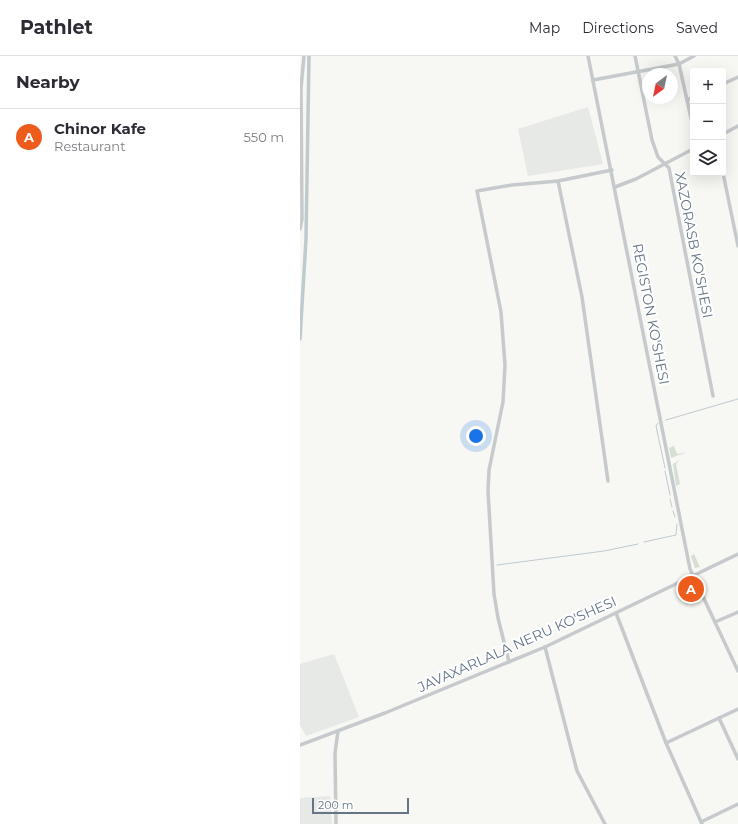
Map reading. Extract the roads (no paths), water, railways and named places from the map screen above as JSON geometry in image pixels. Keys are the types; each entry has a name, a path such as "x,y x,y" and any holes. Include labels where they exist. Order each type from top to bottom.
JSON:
{"street":[{"path":"300,229 302,219 301,88 304,56"},
{"name":"REGISTON KO'SHESI","path":"588,56 612,170 690,568 738,671"},
{"name":"XAZORASB KO'SHESI","path":"635,56 652,140 658,157 668,168 713,396"},
{"path":"675,56 680,64 690,114"},
{"path":"593,80 639,73 680,64 694,56"},
{"path":"726,83 738,77"},
{"path":"726,132 738,126"},
{"path":"615,187 665,164 690,150"},
{"path":"509,662 498,618 494,594 488,491 489,470 503,402 504,357 501,312 477,191 512,185 558,181 612,170"},
{"path":"724,176 738,246"},
{"path":"558,181 582,297 608,481"},
{"name":"JAVAXARLALA NERU KO'SHESI","path":"300,745 338,732 545,647 738,554"},
{"path":"715,622 738,612"},
{"path":"616,613 666,743 702,823 738,804"},
{"path":"545,647 577,771 605,824"},
{"path":"666,743 738,709"},
{"path":"719,718 738,759"},
{"path":"336,824 336,753 338,732"}],"waterway":[{"path":"300,339 306,239 309,56"},
{"path":"666,420 738,399"},
{"path":"658,423 656,426 665,468"},
{"path":"665,471 670,495"},
{"path":"670,499 672,507"},
{"path":"673,511 675,517"},
{"path":"644,542 676,535 677,524"},
{"path":"497,565 604,551 638,544"}],"place":[{"name":"Chinor Kafe","path":"691,589"}]}
